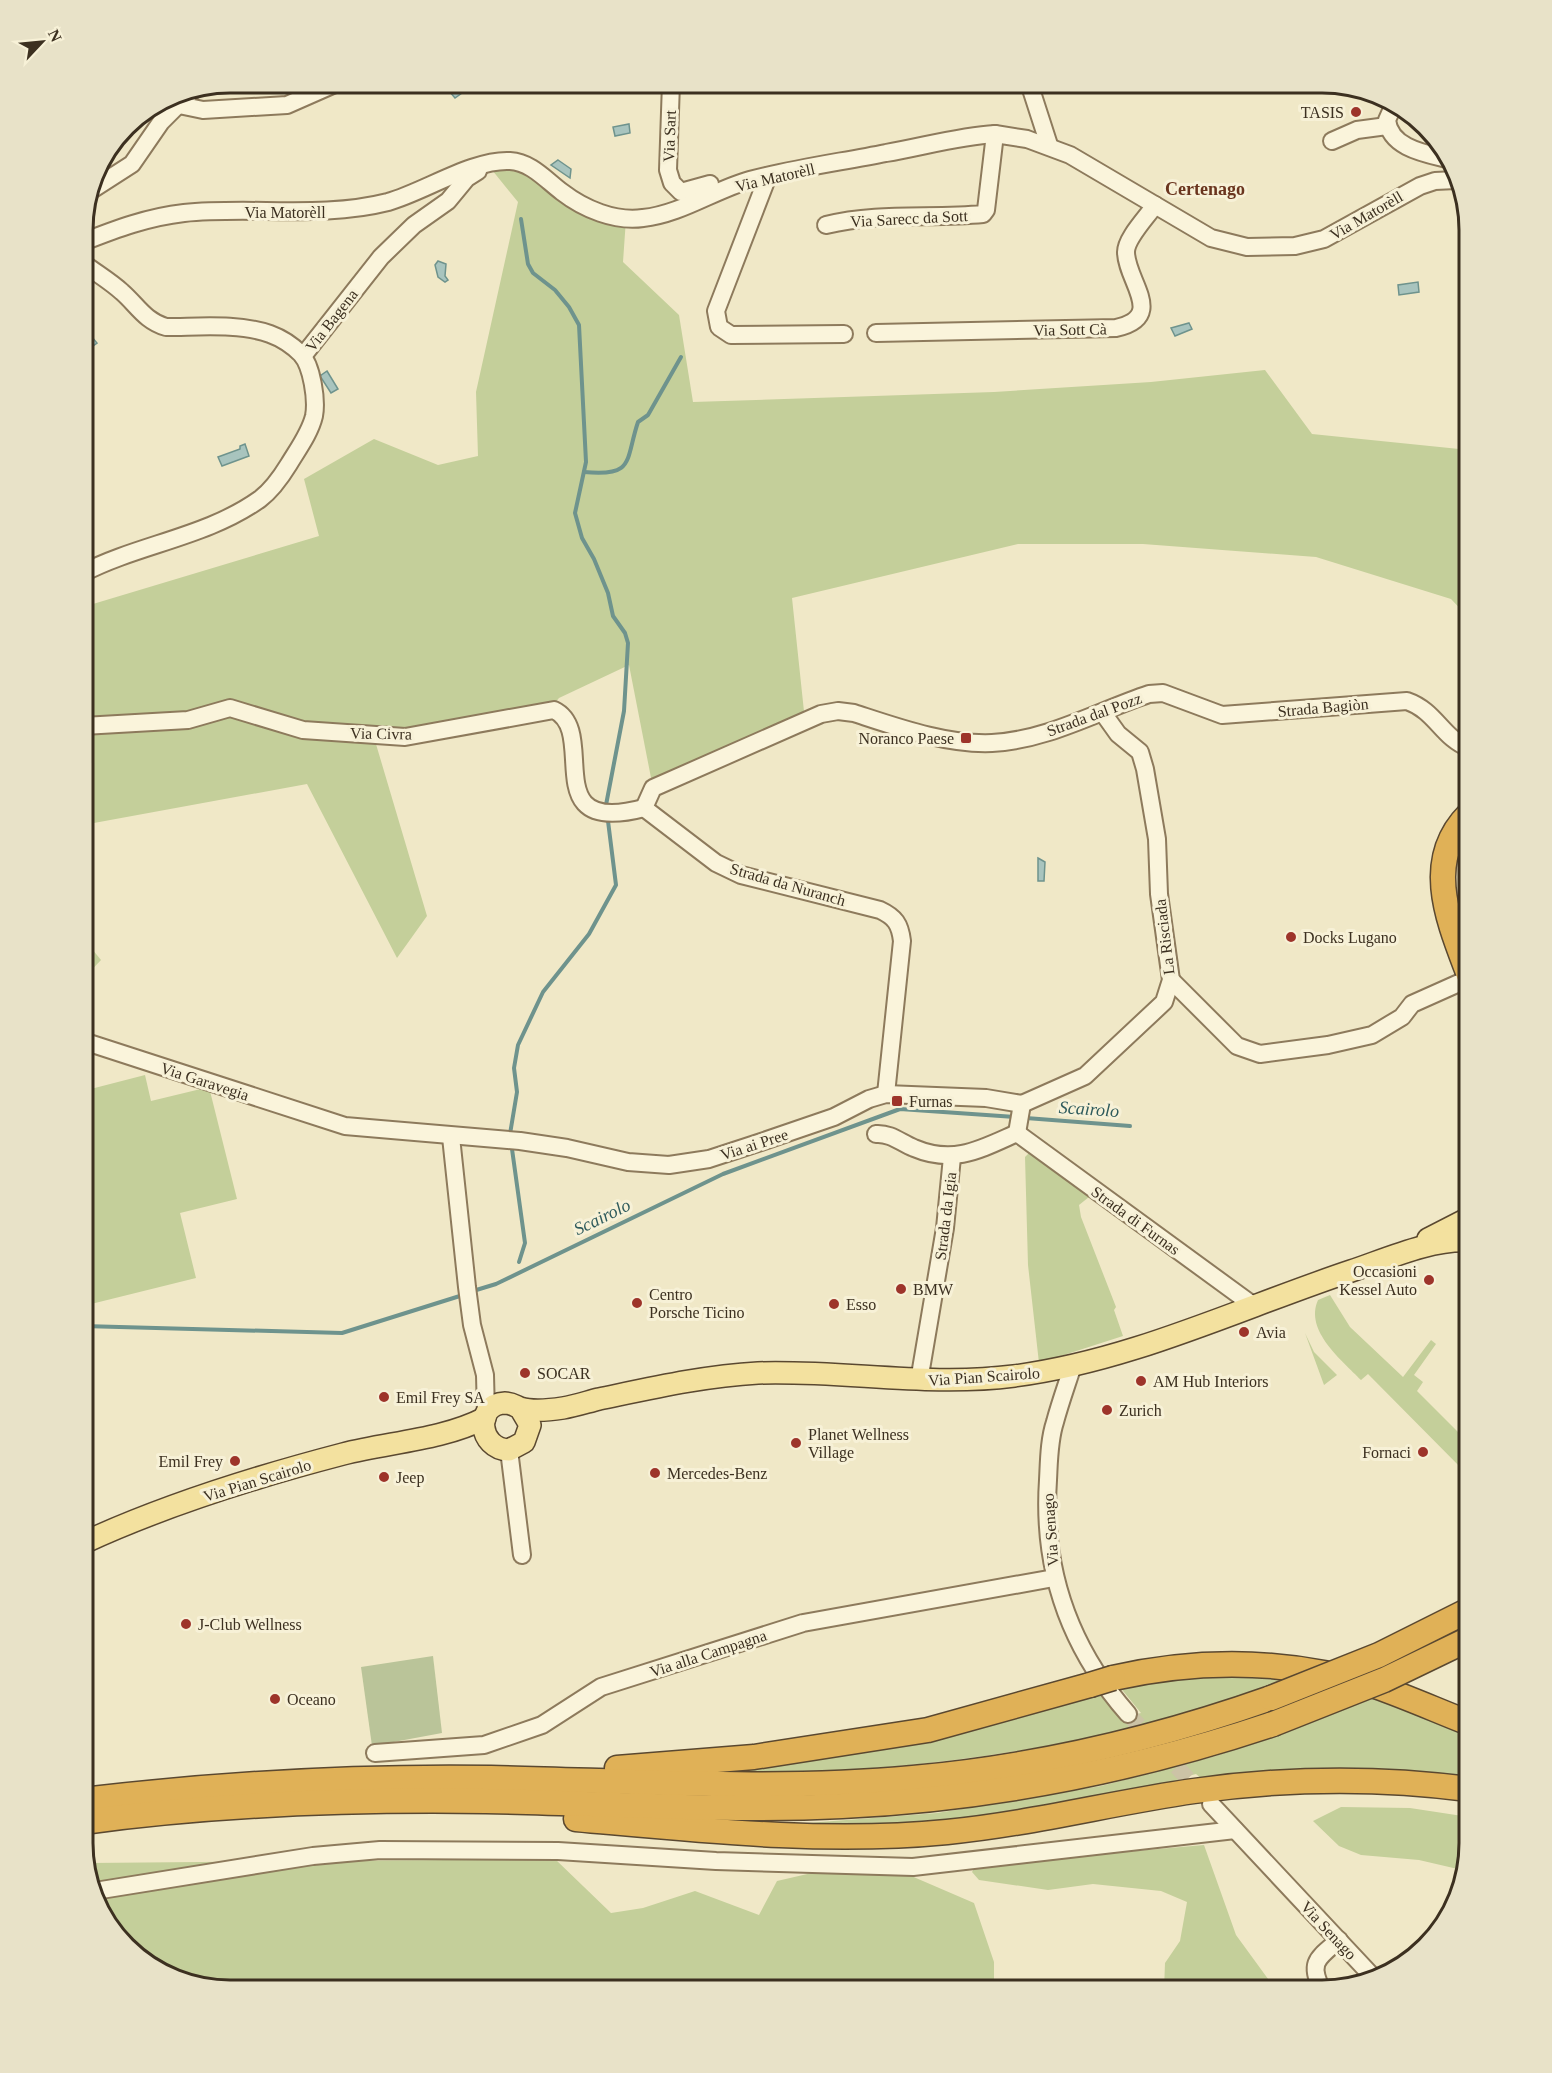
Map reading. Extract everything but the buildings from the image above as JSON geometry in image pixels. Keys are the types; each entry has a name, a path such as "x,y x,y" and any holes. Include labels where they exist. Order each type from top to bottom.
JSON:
{"highway":[{"path":"1459,829 1451,840 1442,877 1446,910 1459,960"},
{"path":"93,1799 285,1782 489,1778 749,1785 910,1778 1014,1765 1081,1753 1151,1736 1271,1698 1379,1655 1459,1615"},
{"path":"93,1821 298,1804 455,1801 735,1808 829,1807 910,1802 1015,1789 1108,1771 1188,1751 1273,1724 1384,1680 1459,1644"},
{"path":"285,1782 354,1768 607,1768 754,1757 928,1730 1102,1682 1201,1663 1282,1666 1320,1672 1375,1686 1459,1719"},
{"path":"298,1804 361,1812 481,1813 724,1832 877,1837 983,1828 1227,1787 1329,1780 1402,1782 1459,1789"},
{"path":"1329,1780 1459,1800"}],"main road":[{"name":"Via Pian Scairolo","path":"1390,1258 1459,1224"},
{"name":"Via Pian Scairolo","path":"564,1408 700,1379 758,1373 808,1373 919,1381 1008,1377 1073,1365 1181,1333 1390,1258 1438,1244 1459,1242"},
{"path":"438,1435 486,1416 498,1405 506,1403 536,1410 564,1408"},
{"path":"520,1408 528,1419 529,1432"},
{"path":"486,1416 483,1430 488,1441 497,1448 508,1450 520,1446 529,1432 564,1408"},
{"name":"Via Pian Scairolo","path":"93,1539 176,1505 308,1464 390,1443 438,1435"},
{"path":"438,1435 488,1441"}],"street":[{"path":"179,105 203,110 287,105 313,93"},
{"name":"Via Sart","path":"667,93 669,170 672,183 681,192 687,192 724,178 735,185"},
{"path":"1032,93 1049,145"},
{"path":"101,184 132,164 161,122 182,102"},
{"path":"1391,111 1387,126 1393,135 1408,147 1437,156"},
{"path":"1332,141 1357,130 1387,126"},
{"name":"Via Matorèll","path":"93,238 132,224 167,215 203,212 315,212 369,206 391,201 469,169 508,161 526,165 577,202 600,212 626,219 667,213 735,185 768,176 995,134 1049,145 1103,171 1155,206 1225,243 1247,247 1295,246 1338,234 1420,186 1435,181 1450,180"},
{"name":"Via Sarecc da Sott","path":"826,225 847,220 983,214 986,210 995,134"},
{"name":"Via Bagena","path":"93,270 115,286 142,315 156,324 166,327 230,328 269,334 303,356 381,257 414,225 451,199 467,178 488,165"},
{"path":"768,176 716,311 719,327 731,335 844,334"},
{"path":"443,180 450,190 451,199"},
{"name":"Via Sott Cà","path":"876,333 1128,326 1137,317 1141,302 1128,262 1127,245 1155,206"},
{"path":"93,568 124,554 217,522 243,510 271,489 304,440 314,417 314,397 303,356"},
{"name":"Strada dal Pozz","path":"644,808 653,788 829,712 854,713 954,740 992,743 1058,730 1149,694 1163,693"},
{"name":"Strada Bagiòn","path":"1163,693 1222,715 1407,702 1426,709 1451,737 1459,742"},
{"name":"Via Civra","path":"93,725 188,720 230,708 303,730 405,737 554,710 559,712 568,728 577,790 585,803 596,811 626,813 644,808"},
{"name":"La Risciada","path":"1022,1104 1085,1076 1164,1002 1171,980 1159,894 1157,839 1145,769 1140,752 1118,734 1103,713"},
{"name":"Strada da Nuranch","path":"644,808 716,863 741,875 880,910 895,919 900,928 902,941 886,1094"},
{"path":"1171,980 1238,1046 1260,1054 1328,1045 1372,1035 1402,1017 1413,1004 1459,981"},
{"name":"Via Garavegia","path":"93,1044 327,1121"},
{"name":"Via ai Pree","path":"327,1121 345,1126 451,1137 520,1141 567,1148 627,1162 687,1164 781,1136 834,1117 869,1099 886,1094 986,1098 1022,1104"},
{"path":"1017,1133 1022,1104"},
{"name":"Strada da Igia","path":"876,1134 884,1133 914,1148 952,1157 1017,1133"},
{"name":"Strada di Furnas","path":"1017,1133 1254,1306"},
{"path":"451,1137 472,1325 485,1375 486,1416"},
{"name":"Strada da Igia","path":"919,1381 938,1272 952,1157"},
{"name":"Via Senago","path":"1073,1365 1054,1423 1049,1454 1047,1536 1054,1578 1069,1622 1092,1668 1128,1714"},
{"path":"508,1450 522,1555"},
{"name":"Via alla Campagna","path":"375,1753 484,1744 542,1725 601,1687 803,1623 1054,1578"},
{"name":"Via Senago","path":"1211,1804 1368,1972"},
{"path":"101,1890 312,1857 380,1850 558,1851 716,1861 913,1867 1235,1830"},
{"path":"1319,1980 1315,1966 1317,1959 1339,1940"}],"green space":[{"path":"508,161 563,193 626,219 623,262 679,315 693,402 994,392 1151,382 1265,370 1312,434 1459,449 1459,607 1451,599 1316,557 1143,544 1018,544 792,598 805,721 653,788 629,665 559,698 549,710 373,734 427,916 397,958 307,784 93,823 93,604 319,536 304,479 374,439 438,465 478,456 476,392 518,202 488,165"},
{"path":"93,950 101,960 93,968"},
{"path":"145,1075 151,1101 209,1087 237,1199 180,1213 196,1278 93,1304 93,1088"},
{"path":"1029,1153 1089,1197 1079,1205 1081,1217 1116,1307 1114,1310 1123,1336 1039,1363 1028,1265 1025,1157"},
{"path":"1330,1295 1350,1327 1403,1377 1431,1340 1436,1344 1414,1375 1423,1382 1417,1391 1459,1433 1459,1466 1368,1374 1361,1380 1336,1355 1316,1323 1315,1312 1318,1300"},
{"path":"1305,1333 1314,1352 1337,1375 1324,1385"},
{"path":"433,1656 442,1733 372,1746 361,1667"},
{"path":"1181,1673 1297,1677 1159,1721 1088,1738 1016,1751 872,1768 800,1772 728,1772 1099,1691 1123,1718 1141,1713 1119,1686"},
{"path":"1376,1696 1459,1731 1459,1781 1203,1780 1196,1774 1180,1778 1184,1783 940,1825 782,1825 937,1813 1101,1786 1216,1756"},
{"path":"1341,1807 1410,1808 1459,1815 1456,1869 1419,1860 1361,1855 1339,1846 1313,1821"},
{"path":"1204,1845 1236,1935 1269,1980 1164,1980 1165,1963 1180,1941 1187,1902 1161,1891 1093,1884 1048,1890 979,1880 972,1872 976,1865"},
{"path":"555,1859 611,1913 643,1908 695,1891 759,1915 777,1881 816,1872 902,1872 974,1903 994,1962 994,1980 212,1979 177,1970 146,1952 133,1940 111,1912 103,1896 94,1863"}],"water":[{"path":"451,93 462,93 455,98"},
{"path":"629,124 630,133 615,136 613,127"},
{"path":"558,160 571,169 570,178 551,165"},
{"path":"438,261 446,264 445,276 448,280 445,282 438,277 435,265"},
{"path":"1418,282 1419,292 1399,295 1398,285"},
{"path":"1189,323 1192,329 1175,336 1171,328"},
{"path":"327,371 338,389 331,393 320,376"},
{"path":"245,444 249,456 222,466 218,457 240,449 240,446"},
{"path":"1038,858 1045,862 1044,881 1038,881"}],"waterway":[{"path":"521,219 528,264 533,273 555,290 569,307 579,325 586,462 575,513 582,538 594,559 608,593 613,616 625,633 628,643 624,711 606,805"},
{"path":"584,472 612,472 625,464 638,422 648,415 681,357"},
{"path":"510,1134 517,1092 514,1068 518,1045 543,992 589,934 616,885 608,821"},
{"name":"Scairolo","path":"473,1291 496,1284 723,1174 900,1109 1015,1117"},
{"name":"Scairolo","path":"1026,1118 1130,1126"},
{"path":"512,1149 525,1243 519,1262"},
{"name":"Scairolo","path":"93,1326 342,1333 463,1295"}],"tunnel":[{"path":"1128,1714 1203,1795"}],"place":[{"name":"TASIS","path":"1356,112"},
{"name":"Noranco Paese","path":"966,738"},
{"name":"Docks Lugano","path":"1291,937"},
{"name":"Furnas","path":"897,1101"},
{"name":"Occasioni Kessel Auto","path":"1429,1280"},
{"name":"BMW","path":"901,1289"},
{"name":"Centro Porsche Ticino","path":"637,1303"},
{"name":"Esso","path":"834,1304"},
{"name":"Avia","path":"1244,1332"},
{"name":"SOCAR","path":"525,1373"},
{"name":"AM Hub Interiors","path":"1141,1381"},
{"name":"Emil Frey SA","path":"384,1397"},
{"name":"Zurich","path":"1107,1410"},
{"name":"Planet Wellness Village","path":"796,1443"},
{"name":"Fornaci","path":"1423,1452"},
{"name":"Emil Frey","path":"235,1461"},
{"name":"Mercedes-Benz","path":"655,1473"},
{"name":"Jeep","path":"384,1477"},
{"name":"J-Club Wellness","path":"186,1624"},
{"name":"Oceano","path":"275,1699"}],"district":[{"name":"Certenago","path":"1205,189"}]}
